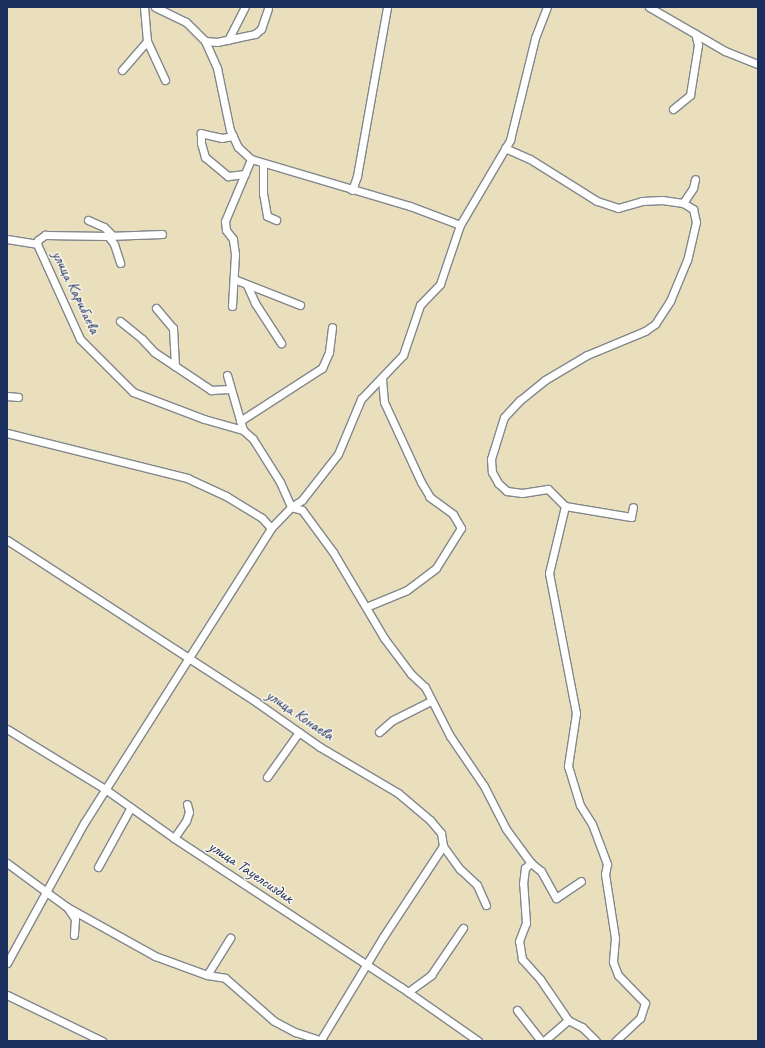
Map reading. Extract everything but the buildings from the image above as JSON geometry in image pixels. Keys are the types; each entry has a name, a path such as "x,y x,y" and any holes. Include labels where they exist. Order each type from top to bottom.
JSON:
{"street":[{"path":"144,7 147,41 165,80"},
{"path":"155,7 186,22 205,41 214,56 223,105 233,136 238,147 251,159 410,206 460,225"},
{"path":"228,40 245,7"},
{"path":"352,190 357,176 386,7"},
{"path":"7,962 105,789 271,528 291,507 302,500 338,454 361,399 382,379 402,355 420,305 440,284 460,225 510,140 535,38 547,7"},
{"path":"648,7 725,51 758,64"},
{"path":"205,41 228,40 255,34 261,29 268,9"},
{"path":"673,109 690,95 698,46 695,33"},
{"path":"122,70 147,41"},
{"path":"233,136 222,138 201,133 201,143 205,157 228,176 245,174"},
{"path":"505,148 530,160 598,201 618,208 642,201 662,200 683,203 692,209 696,222 687,260 670,301 655,324 645,331 587,355 545,380 520,400 504,417 491,459 492,472 498,483 507,491 522,493 548,489 565,506 631,517 634,506"},
{"path":"232,306 236,267 233,238 226,230 225,221 251,159"},
{"path":"263,163 263,193 267,216 276,220"},
{"path":"683,203 693,188 696,179"},
{"path":"88,220 104,227 111,236 120,263"},
{"path":"37,244 38,240 45,235 111,236 162,234"},
{"name":"улица Карибаева","path":"7,239 37,244 80,339 133,392 204,419 243,430"},
{"path":"234,279 300,305"},
{"path":"246,285 281,342"},
{"path":"156,308 173,328 175,366"},
{"path":"120,321 142,338 154,352 211,390 229,389"},
{"path":"240,421 322,368 329,352 332,327"},
{"path":"227,375 229,389 243,430 253,439 280,482 291,507"},
{"path":"366,606 407,590 426,576 447,553 461,528 453,514 430,497 420,482 384,402 382,379"},
{"path":"7,396 18,397"},
{"path":"7,433 187,478 226,496 262,518 271,528"},
{"path":"565,506 549,573 576,713 568,766 580,805 592,824 607,864 605,874 614,938 616,969 618,975 645,1003 640,1018 615,1041"},
{"path":"291,507 302,510 333,552 384,638 412,674 425,687 450,736 484,786 506,829 531,863 541,871 556,898 581,881"},
{"name":"улица Конаева","path":"7,540 299,732 398,793 430,820 441,833 443,846 460,869 477,885 486,905"},
{"path":"379,732 393,720 431,701"},
{"name":"улица Тауелсиздик","path":"7,729 105,789 174,838 366,966 408,992 478,1041"},
{"path":"267,777 299,732"},
{"path":"174,838 186,821 189,812 187,804"},
{"path":"98,867 131,807"},
{"path":"7,863 38,887 47,890 67,907 130,944 207,975 225,978 274,1021 295,1032 321,1041 366,966 443,846"},
{"path":"531,863 526,868 523,884 526,923 518,941 522,959 540,979 568,1020 582,1027 596,1041"},
{"path":"67,907 75,919 74,936"},
{"path":"408,992 431,975 463,928"},
{"path":"207,975 230,938"},
{"path":"7,995 102,1041"},
{"path":"517,1010 543,1041 568,1020"}]}
